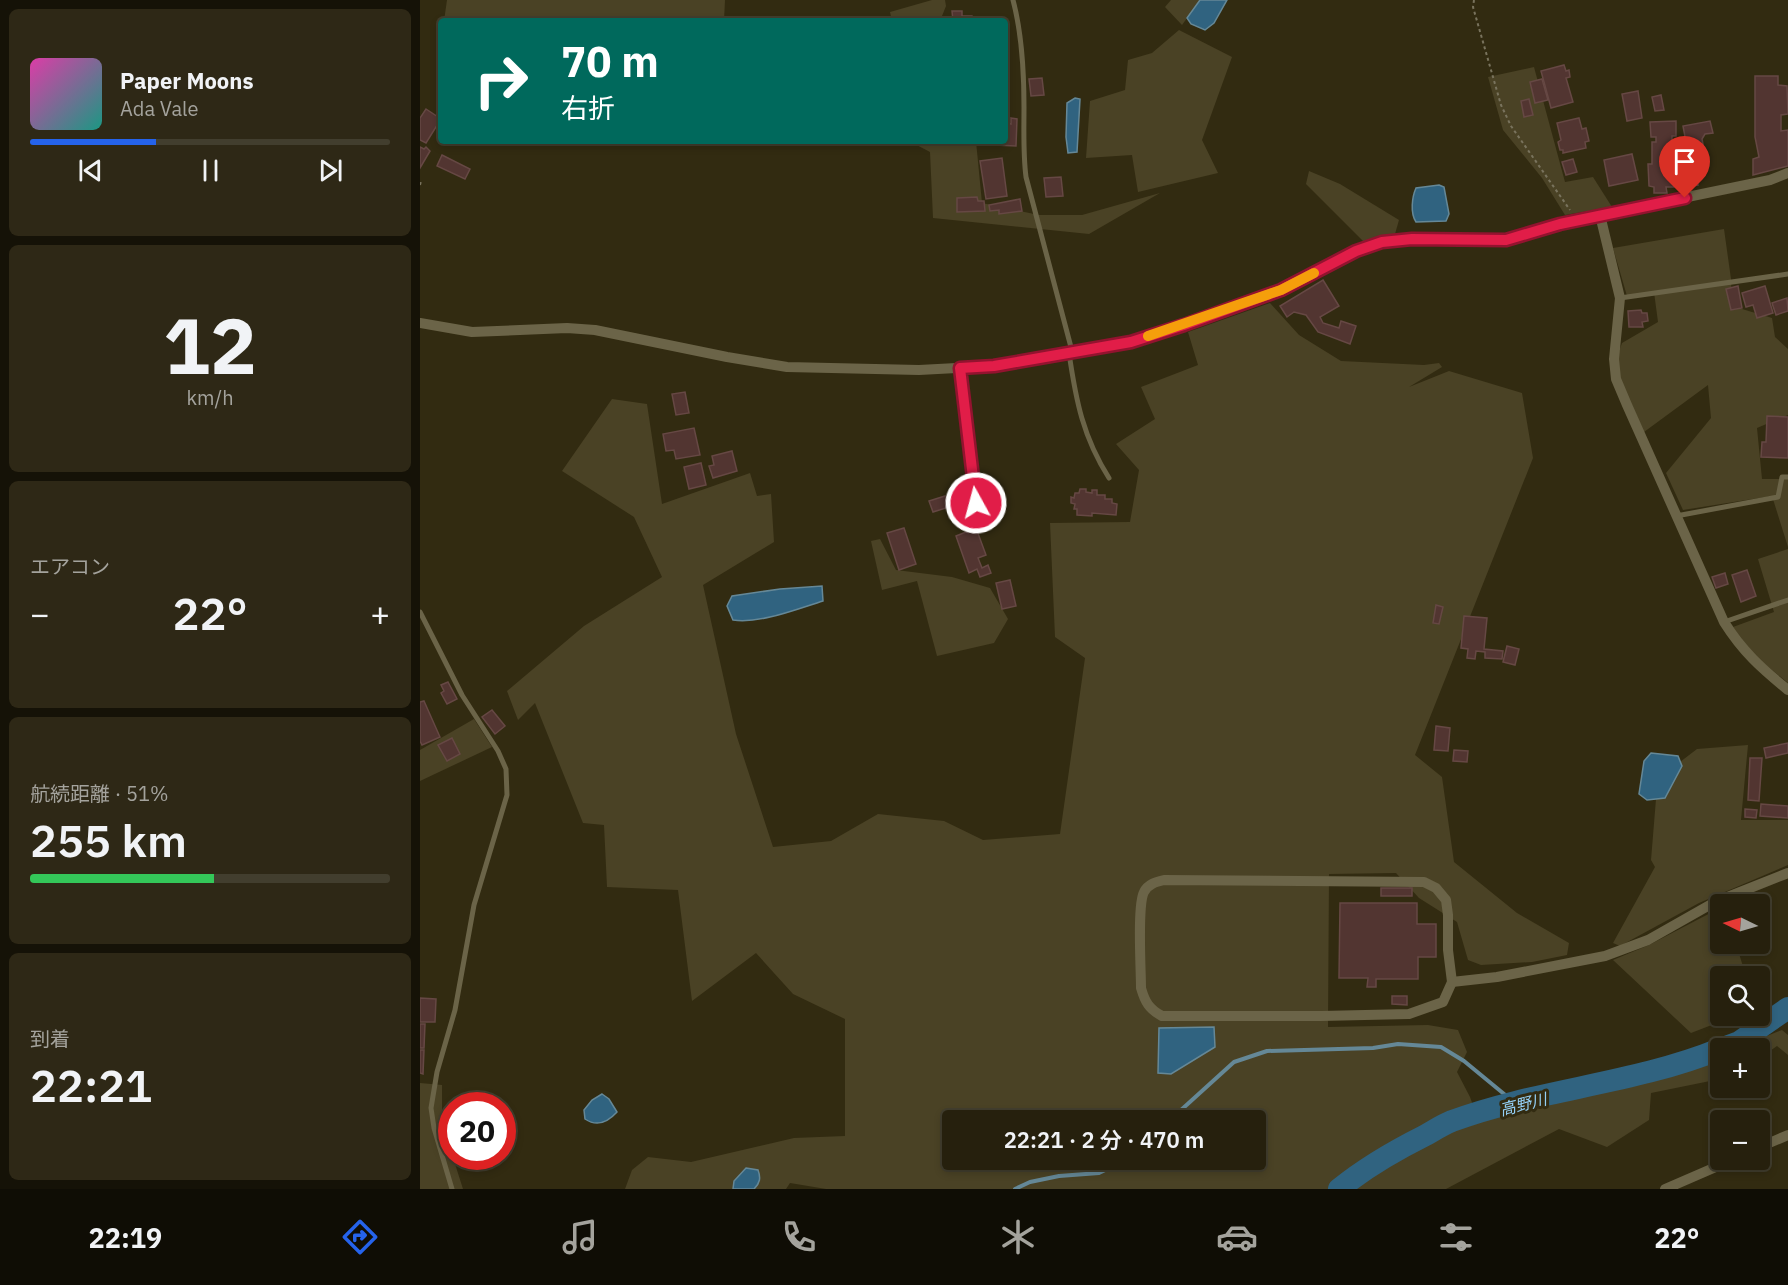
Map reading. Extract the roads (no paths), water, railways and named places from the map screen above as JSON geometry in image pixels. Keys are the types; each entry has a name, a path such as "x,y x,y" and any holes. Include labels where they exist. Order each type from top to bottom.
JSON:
{"street":[{"path":"420,323 472,332 567,328 595,330 787,367 919,370 994,366 1131,342 1281,290 1356,251 1382,242 1412,239 1506,240 1577,220 1770,180 1788,173"},
{"path":"1600,215 1620,298 1614,359 1616,379 1724,622 1752,661 1788,690"},
{"path":"1452,982 1497,977 1605,956 1648,940 1715,902 1788,873"},
{"path":"1164,880 1424,882 1436,888 1446,900 1452,982 1443,1002 1409,1014 1162,1016 1151,1010 1140,988 1141,906 1144,892 1152,884 1164,880"},
{"path":"1770,1143 1788,1135"},
{"path":"1665,1189 1710,1170"}],"lane":[{"path":"1013,0 1022,58 1026,177 1070,353 1080,411 1093,452 1110,478"},
{"path":"1620,298 1788,274"},
{"path":"960,368 976,503"},
{"path":"1676,516 1778,497 1782,477 1788,477"},
{"path":"1724,622 1788,600"},
{"path":"420,612 462,695 498,751 506,769 507,795 474,905 455,1010 437,1072 431,1108 434,1128 452,1189"}],"water":[{"path":"1200,0 1227,0 1214,23 1205,30 1191,24 1187,18"},
{"path":"1075,98 1080,99 1077,152 1068,153 1067,103"},
{"path":"1439,185 1444,187 1449,214 1446,221 1416,222 1412,205 1416,188"},
{"path":"822,586 823,601 766,618 733,620 727,606 732,596"},
{"path":"1651,753 1678,756 1682,766 1665,798 1647,800 1639,794 1644,761"},
{"path":"1214,1027 1215,1047 1171,1074 1158,1073 1159,1028"},
{"path":"602,1094 609,1099 617,1112 598,1123 585,1119 584,1110 592,1100"},
{"path":"746,1168 758,1170 760,1178 758,1185 754,1189 733,1189 734,1181"}],"waterway":[{"name":"高野川","path":"1745,1038 1788,1008"},
{"path":"1181,1110 1234,1062 1267,1051 1373,1048 1398,1044 1441,1047 1464,1061 1515,1103"},
{"name":"高野川","path":"1339,1189 1380,1160 1452,1121 1518,1101 1654,1071 1710,1053"},
{"path":"1015,1189 1030,1182 1059,1176 1099,1173 1105,1170"}]}
